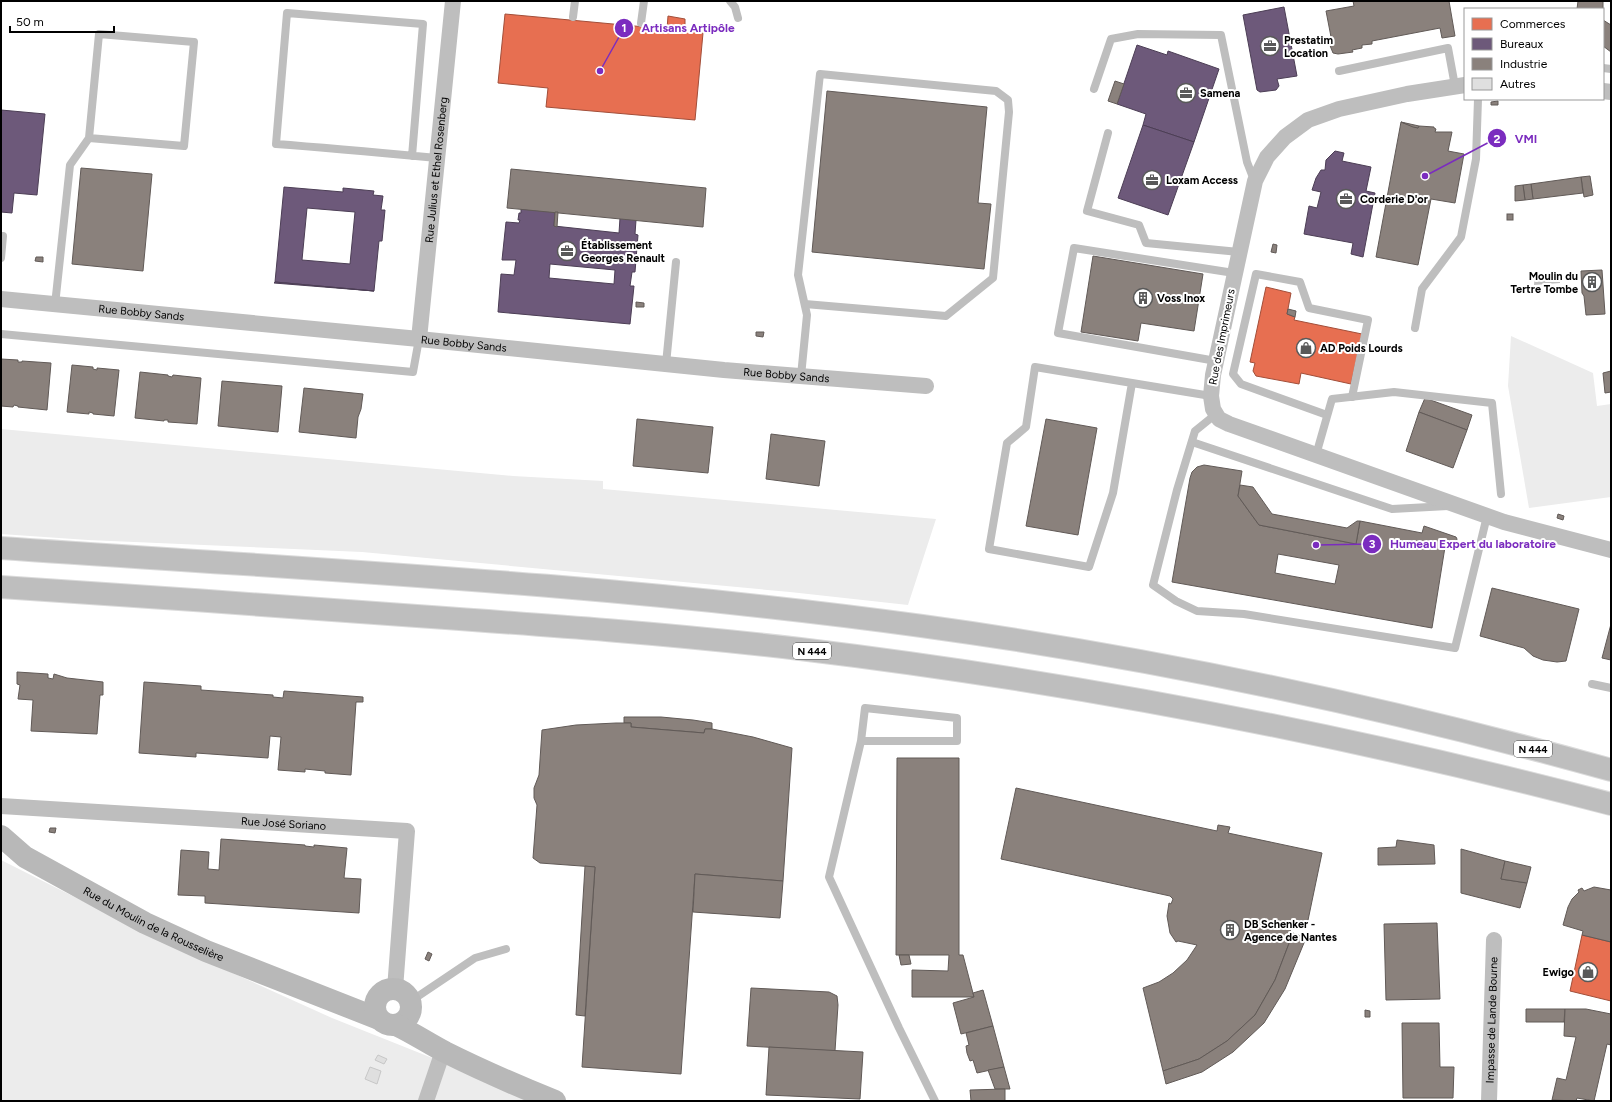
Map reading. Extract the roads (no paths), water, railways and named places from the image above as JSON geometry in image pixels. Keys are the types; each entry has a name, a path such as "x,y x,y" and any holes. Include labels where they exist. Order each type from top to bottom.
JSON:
{"highway":[{"name":"N 444","path":"1,548 359,572 590,590 788,610 920,626 1052,646 1210,674 1454,728 1611,770"},
{"name":"N 444","path":"1,587 555,626 799,649 908,663 1121,696 1282,726 1468,767 1611,804"}],"street":[{"name":"Rue Julius et Ethel Rosenberg","path":"419,339 453,1"},
{"name":"Rue des Imprimeurs","path":"1216,414 1213,409 1211,396 1216,361 1255,181 1267,157 1285,137 1308,120 1339,109 1407,94 1460,86"},
{"name":"Rue Bobby Sands","path":"1,299 666,364 926,386"},
{"path":"1216,414 1219,419 1229,424 1504,522 1611,550"},
{"name":"Rue José Soriano","path":"1,806 407,831 399,999"},
{"name":"Rue du Moulin de la Rousselière","path":"1,836 24,857 145,923 206,951 315,995"},
{"name":"Impasse de Lande Bourne","path":"1488,1101 1494,940"},
{"path":"315,995 342,1000 399,999"},
{"path":"315,995 387,1022 423,1038 443,1051 500,1079 556,1101"},
{"path":"387,1022 406,1020 410,1015 399,999"},
{"path":"387,1022 374,1008 399,999"},
{"path":"399,999 443,1051"},
{"path":"426,1101 443,1051"}],"lane":[{"path":"573,17 575,1"},
{"path":"641,23 644,1"},
{"path":"730,1 735,7 738,18"},
{"path":"412,156 423,24 287,13 276,144 412,156 437,158"},
{"path":"55,304 70,165 89,138 99,34 194,42 184,146 89,138"},
{"path":"1094,89 1111,39 1138,34 1221,35 1247,162 1255,181"},
{"path":"1339,71 1448,48 1460,86"},
{"path":"801,376 807,315 798,275 820,74 996,91 1008,100 1009,112 993,278 946,316 805,304"},
{"path":"1415,328 1422,289 1461,237 1476,159 1478,100"},
{"path":"1108,132 1087,211 1139,225 1146,243 1239,252"},
{"path":"1,236 3,236 1,258"},
{"path":"1216,361 1058,333 1074,248 1234,273"},
{"path":"666,364 676,262"},
{"path":"1327,416 1241,384 1233,374 1256,274 1300,282 1308,308 1368,320 1352,397"},
{"path":"1,334 413,372 419,339"},
{"path":"1132,383 1113,493 1089,567 989,549 1007,443 1026,427 1035,367 1211,396"},
{"path":"1316,454 1332,399 1394,392 1492,403 1501,494"},
{"path":"1216,414 1195,431 1177,490 1153,585 1176,601 1197,611 1244,614 1454,648 1487,516"},
{"path":"1192,442 1392,509 1460,506"},
{"path":"1592,684 1611,688"},
{"path":"861,741 957,741 958,718 865,708 861,741 829,877 899,1028 935,1101"},
{"path":"399,999 475,958 506,949"}],"place":[{"name":"Prestatim Location","path":"1270,46"},
{"name":"Artisans Artipôle","path":"600,71"},
{"name":"Samena","path":"1186,93"},
{"name":"VMI","path":"1425,176"},
{"name":"Loxam Access","path":"1152,180"},
{"name":"Corderie D'or","path":"1346,199"},
{"name":"Établissement Georges Renault","path":"567,251"},
{"name":"Moulin du Tertre Tombe","path":"1592,282"},
{"name":"Voss Inox","path":"1143,298"},
{"name":"AD Poids Lourds","path":"1306,348"},
{"name":"Humeau Expert du laboratoire","path":"1316,545"},
{"name":"DB Schenker - Agence de Nantes","path":"1230,930"},
{"name":"Ewigo","path":"1588,972"}]}
